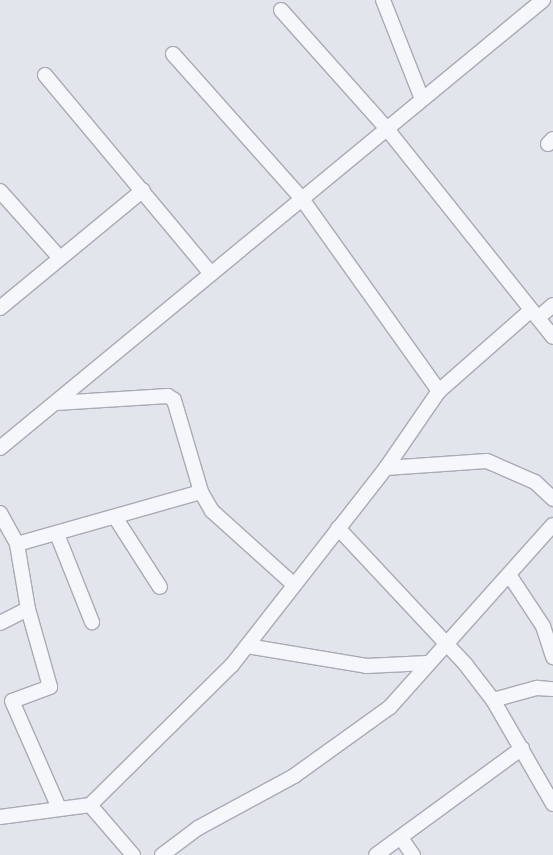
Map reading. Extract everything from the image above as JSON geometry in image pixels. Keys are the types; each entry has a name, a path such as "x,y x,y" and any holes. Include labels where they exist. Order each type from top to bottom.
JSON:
{"street":[{"path":"383,0 422,99"},
{"path":"0,448 210,272 302,200 543,0"},
{"path":"281,10 387,129 553,337"},
{"path":"173,54 302,200 439,390"},
{"path":"45,76 143,190 210,272"},
{"path":"0,308 143,190"},
{"path":"0,191 60,258"},
{"path":"0,817 90,805 247,646 293,584 386,468 439,390 534,314 553,306"},
{"path":"56,403 168,396 174,400 201,492 223,523 293,584"},
{"path":"386,468 487,461 536,482 553,499"},
{"path":"17,544 201,492"},
{"path":"0,512 17,544 28,609 50,686 6,703 59,808"},
{"path":"115,517 160,587"},
{"path":"162,855 198,828 294,776 390,707 428,663 510,576 553,526"},
{"path":"338,528 446,645 493,700 553,804"},
{"path":"57,534 92,622"},
{"path":"510,576 542,626 553,657"},
{"path":"0,623 28,609"},
{"path":"247,646 366,666 428,663"},
{"path":"493,700 537,688 553,689"},
{"path":"376,855 522,748"},
{"path":"90,805 133,855"},
{"path":"401,838 413,855"}]}
